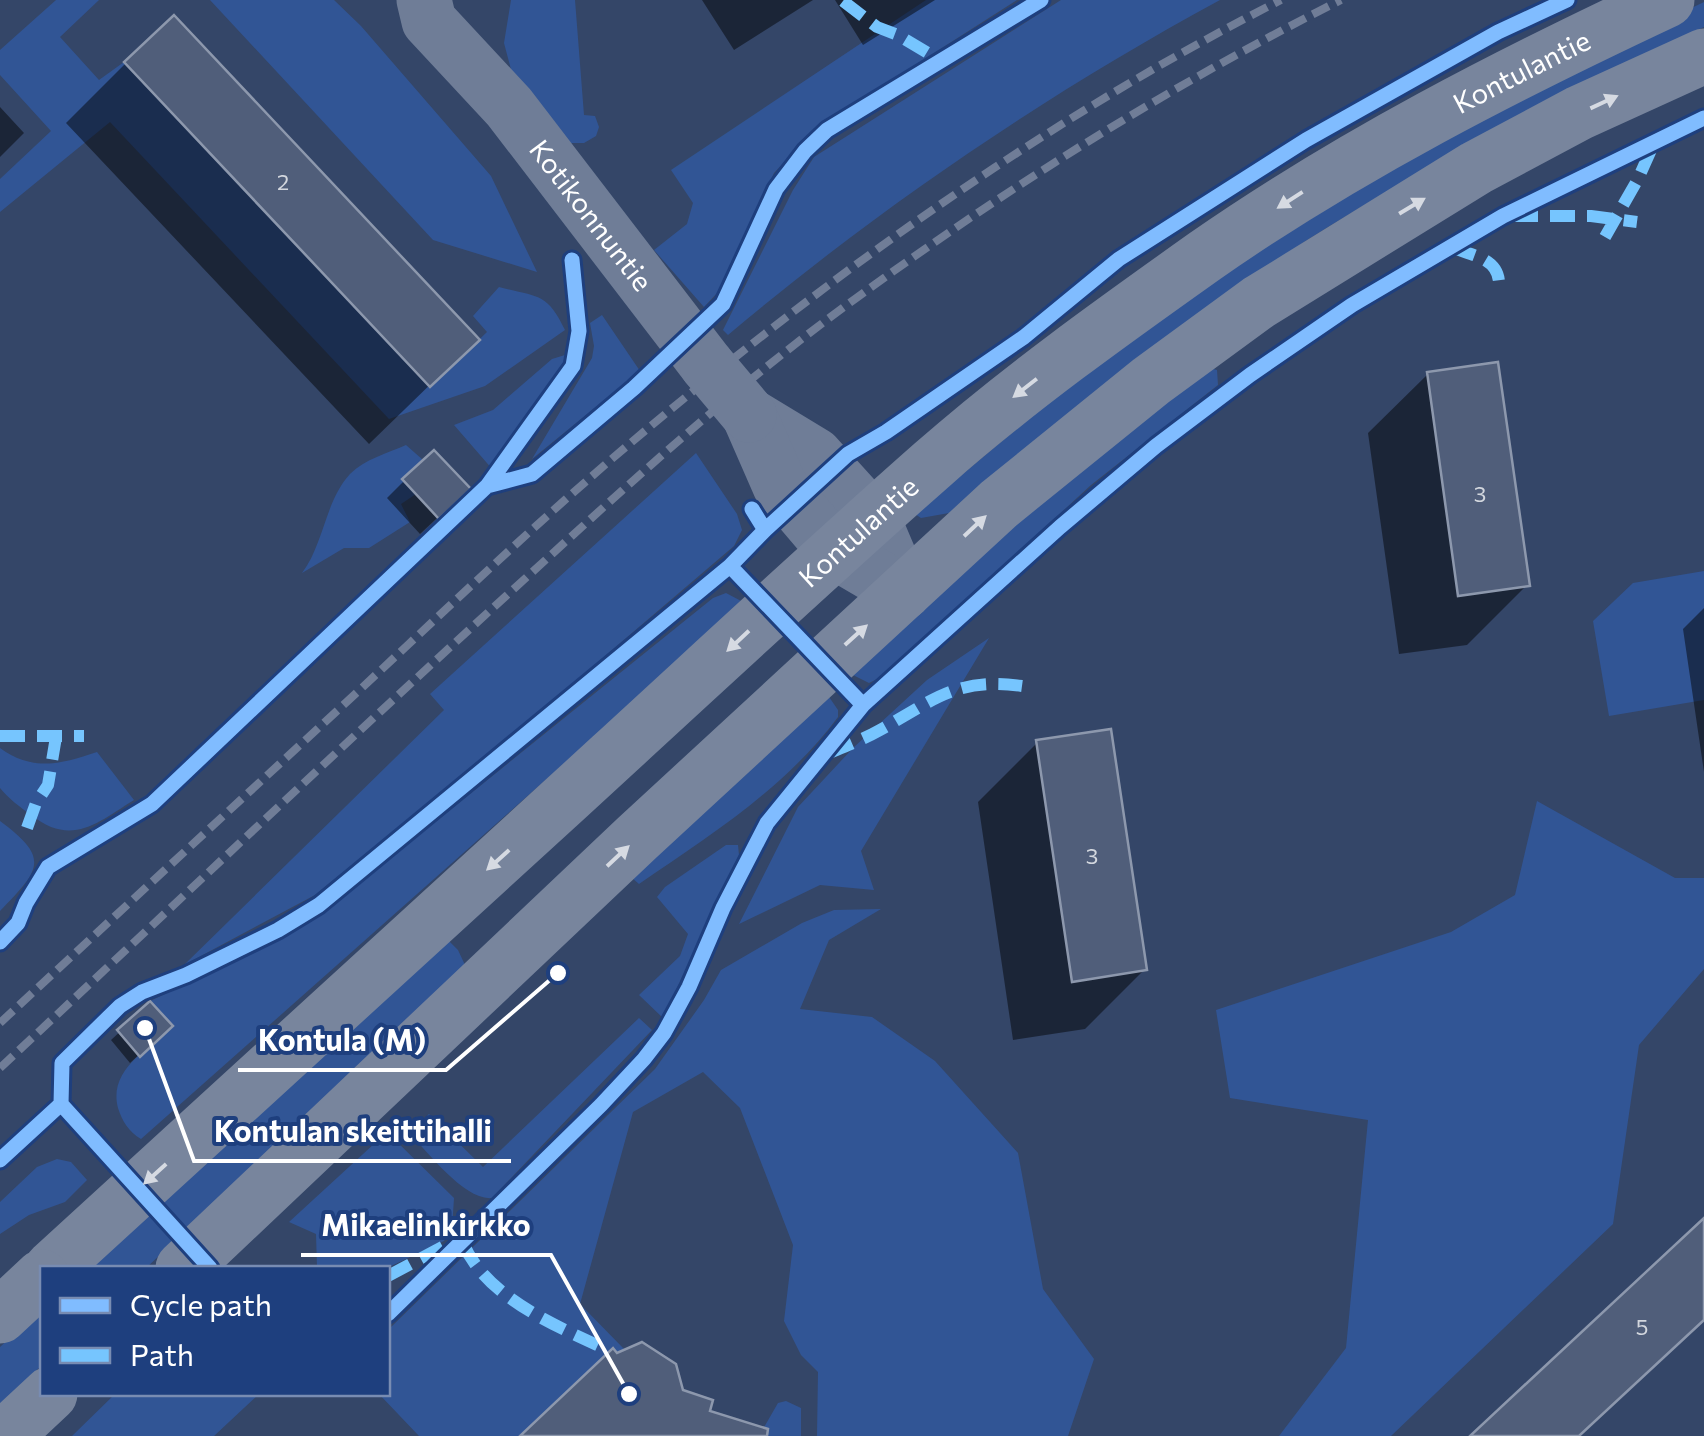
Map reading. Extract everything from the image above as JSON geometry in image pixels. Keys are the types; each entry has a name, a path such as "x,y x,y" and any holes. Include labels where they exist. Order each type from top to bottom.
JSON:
{"main road":[{"name":"Kontulantie","path":"54,1266 934,463 1023,390 1252,225 1422,121 1538,60 1667,0"},
{"path":"184,1266 637,838 999,504 1151,381 1259,302 1490,160 1704,56"},
{"path":"0,1316 40,1279"},
{"path":"5,1436 48,1396"}],"street":[{"name":"Kotikonnuntie","path":"422,5 582,198 658,304 749,415 816,455 855,536 904,592"}],"shaded area":[{"path":"56,0 99,0 60,37 99,80 124,62 430,387 487,332 473,316 499,287 540,298 565,330 485,386 389,419 110,122 0,212 0,179 51,131 0,75 0,50"},
{"path":"210,0 334,0 491,176 537,272 433,240"},
{"path":"511,0 575,0 584,115 595,116 599,127 596,136 584,143 566,143 513,77 504,43"},
{"path":"926,0 1017,0 815,129 774,173 719,291 704,307 654,250 687,224 693,203 671,170"},
{"path":"1061,0 1220,0 1091,74 965,155 844,242 728,335 723,330 793,190 814,157"},
{"path":"1704,2 1704,27 1501,128 1304,242 949,513 921,518 915,514 1057,395 1190,295 1491,105"},
{"path":"602,315 640,371 532,459 592,358 590,323"},
{"path":"565,355 566,367 493,470 454,425 493,410 552,359"},
{"path":"1209,368 1217,370 1218,385 1091,485 885,675 869,683 851,674 1047,495"},
{"path":"406,445 423,460 403,479 416,494 401,504 410,522 369,548 344,548 302,573 335,497 350,474 370,460"},
{"path":"696,453 737,514 742,530 734,546 517,731 315,895 184,965 444,710 430,694"},
{"path":"1704,571 1704,700 1609,716 1593,621 1633,583"},
{"path":"726,593 745,603 141,1139 130,1130 118,1108 119,1082 132,1062 173,1027 150,1001 247,956 325,911 713,598"},
{"path":"989,638 861,851 874,890 820,885 739,924 798,807 853,748 927,680"},
{"path":"827,694 838,710 838,717 795,766 746,809 639,884 631,877"},
{"path":"0,748 12,756 47,764 97,752 134,800 84,828 59,829 46,824 0,788"},
{"path":"1537,801 1675,878 1704,878 1704,969 1639,1045 1613,1224 1391,1436 1279,1436 1346,1348 1368,1120 1230,1098 1216,1010 1451,932 1515,895"},
{"path":"0,821 27,845 34,864 24,884 0,911"},
{"path":"726,845 738,845 739,855 663,1018 639,995 680,956 688,934 657,897 665,887"},
{"path":"881,909 829,940 800,1009 872,1017 935,1061 1018,1153 1043,1289 1094,1359 1068,1436 817,1436 818,1372 801,1355 784,1321 793,1245 740,1108 703,1072 633,1112 580,1304 624,1349 617,1353 612,1349 520,1436 419,1436 381,1396 390,1396 390,1328 655,1069 721,970 802,923 834,910"},
{"path":"446,938 458,950 465,965 456,978 148,1266 88,1266"},
{"path":"639,1018 652,1030 492,1198 481,1197 459,1184 409,1133 429,1114 483,1167"},
{"path":"387,1132 454,1198 452,1229 444,1241 390,1267 317,1266 316,1234 289,1222"},
{"path":"57,1159 71,1162 87,1180 65,1202 29,1215 0,1234 0,1202 37,1167"},
{"path":"40,1310 40,1367 0,1405 0,1347"},
{"path":"113,1396 257,1396 214,1436 72,1436"},
{"path":"786,1401 801,1408 801,1436 759,1436 778,1403"}],"building":[{"path":"174,15 480,340 430,387 124,62"},
{"path":"1498,362 1530,586 1458,596 1427,372"},
{"path":"434,450 471,489 439,519 402,479"},
{"path":"1111,729 1147,970 1072,982 1036,740"},
{"path":"150,1001 173,1026 140,1057 117,1030"},
{"path":"1704,1218 1704,1320 1579,1436 1470,1436"},
{"path":"642,1342 676,1364 683,1390 713,1400 710,1411 768,1429 767,1436 520,1436 613,1348 617,1353"}],"railway":[{"path":"0,1023 534,528 720,369 873,252 1031,144 1196,45 1281,0"},
{"path":"0,1068 506,596 676,443 809,333 1031,178 1153,102 1341,0"}],"marked path":[{"path":"843,1 877,27 941,61"},
{"path":"1605,237 1655,141"},
{"path":"1513,216 1591,216 1637,222"},
{"path":"1451,247 1491,264 1499,288"},
{"path":"829,753 946,693 980,685 1022,686"},
{"path":"0,736 84,736"},
{"path":"27,828 48,785 56,737"},
{"path":"463,1243 473,1262 503,1293 540,1317 599,1346"},
{"path":"390,1275 446,1245"}],"cycle path":[{"path":"0,942 18,923 48,867 152,804 487,486 532,474 634,388 723,304 776,189 827,130 1041,0"},
{"path":"765,530 848,454 1024,337 1119,259 1306,140 1498,32 1567,0"},
{"path":"390,1312 644,1059 664,1033 689,987 723,908 767,823 863,705 1060,527 1156,446 1250,375 1352,305 1503,216 1704,118"},
{"path":"487,486 573,366 579,331 572,260"},
{"path":"0,1160 61,1104 62,1063 120,1006 142,992 278,930 319,905 730,566 765,530 752,509"},
{"path":"730,566 863,705"},
{"path":"61,1104 208,1266"}],"place":[{"name":"Kontula (M)","path":"558,973"},
{"name":"Kontulan skeittihalli","path":"145,1028"},
{"name":"Mikaelinkirkko","path":"629,1394"}]}
